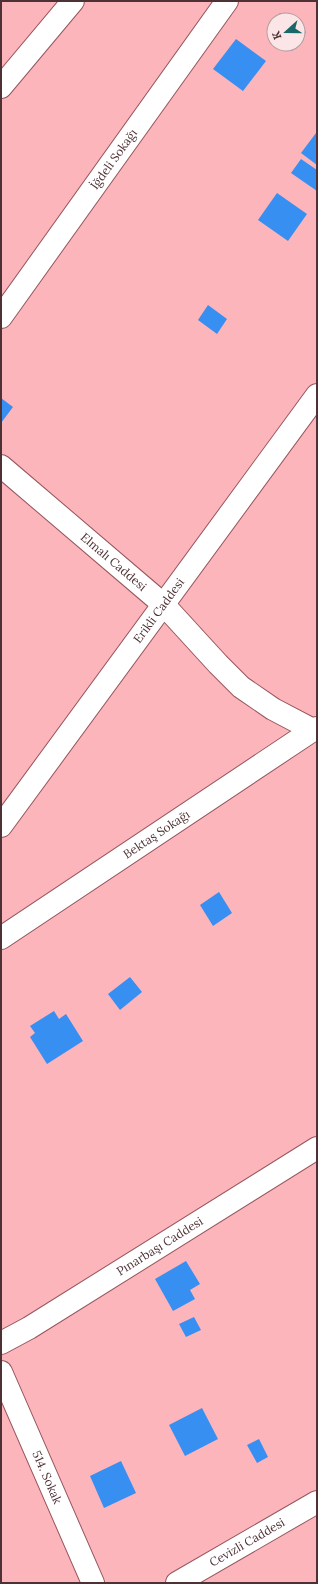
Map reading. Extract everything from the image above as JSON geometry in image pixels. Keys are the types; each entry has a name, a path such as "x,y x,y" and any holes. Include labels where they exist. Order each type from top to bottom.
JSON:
{"street":[{"path":"1,87 73,1"},
{"name":"İğdeli Sokağı","path":"1,317 227,1"},
{"name":"Erikli Caddesi","path":"1,826 317,395"},
{"name":"Elmalı Caddesi","path":"1,466 164,605 241,687 273,709 315,729"},
{"name":"Bektaş Sokağı","path":"1,938 315,729"},
{"name":"Pınarbaşı Caddesi","path":"1,1343 29,1328 317,1148"},
{"name":"514. Sokak","path":"1,1372 93,1583"},
{"name":"Cevizli Caddesi","path":"177,1583 317,1502"}],"building":[{"path":"236,39 266,61 243,91 213,69"},
{"path":"316,133 317,134 317,165 301,153"},
{"path":"301,159 317,170 317,191 291,173"},
{"path":"277,193 307,214 288,241 258,220"},
{"path":"208,305 227,319 217,334 198,320"},
{"path":"1,398 13,407 1,423"},
{"path":"219,892 232,913 213,926 200,905"},
{"path":"130,977 142,992 120,1010 108,994"},
{"path":"54,1011 59,1019 66,1014 83,1041 47,1064 30,1037 35,1033 30,1026"},
{"path":"186,1261 200,1284 190,1290 195,1299 173,1311 155,1279"},
{"path":"194,1317 201,1330 186,1337 179,1324"},
{"path":"202,1408 218,1439 185,1456 169,1425"},
{"path":"259,1439 268,1457 257,1463 247,1445"},
{"path":"121,1461 136,1493 104,1508 90,1476"}]}
